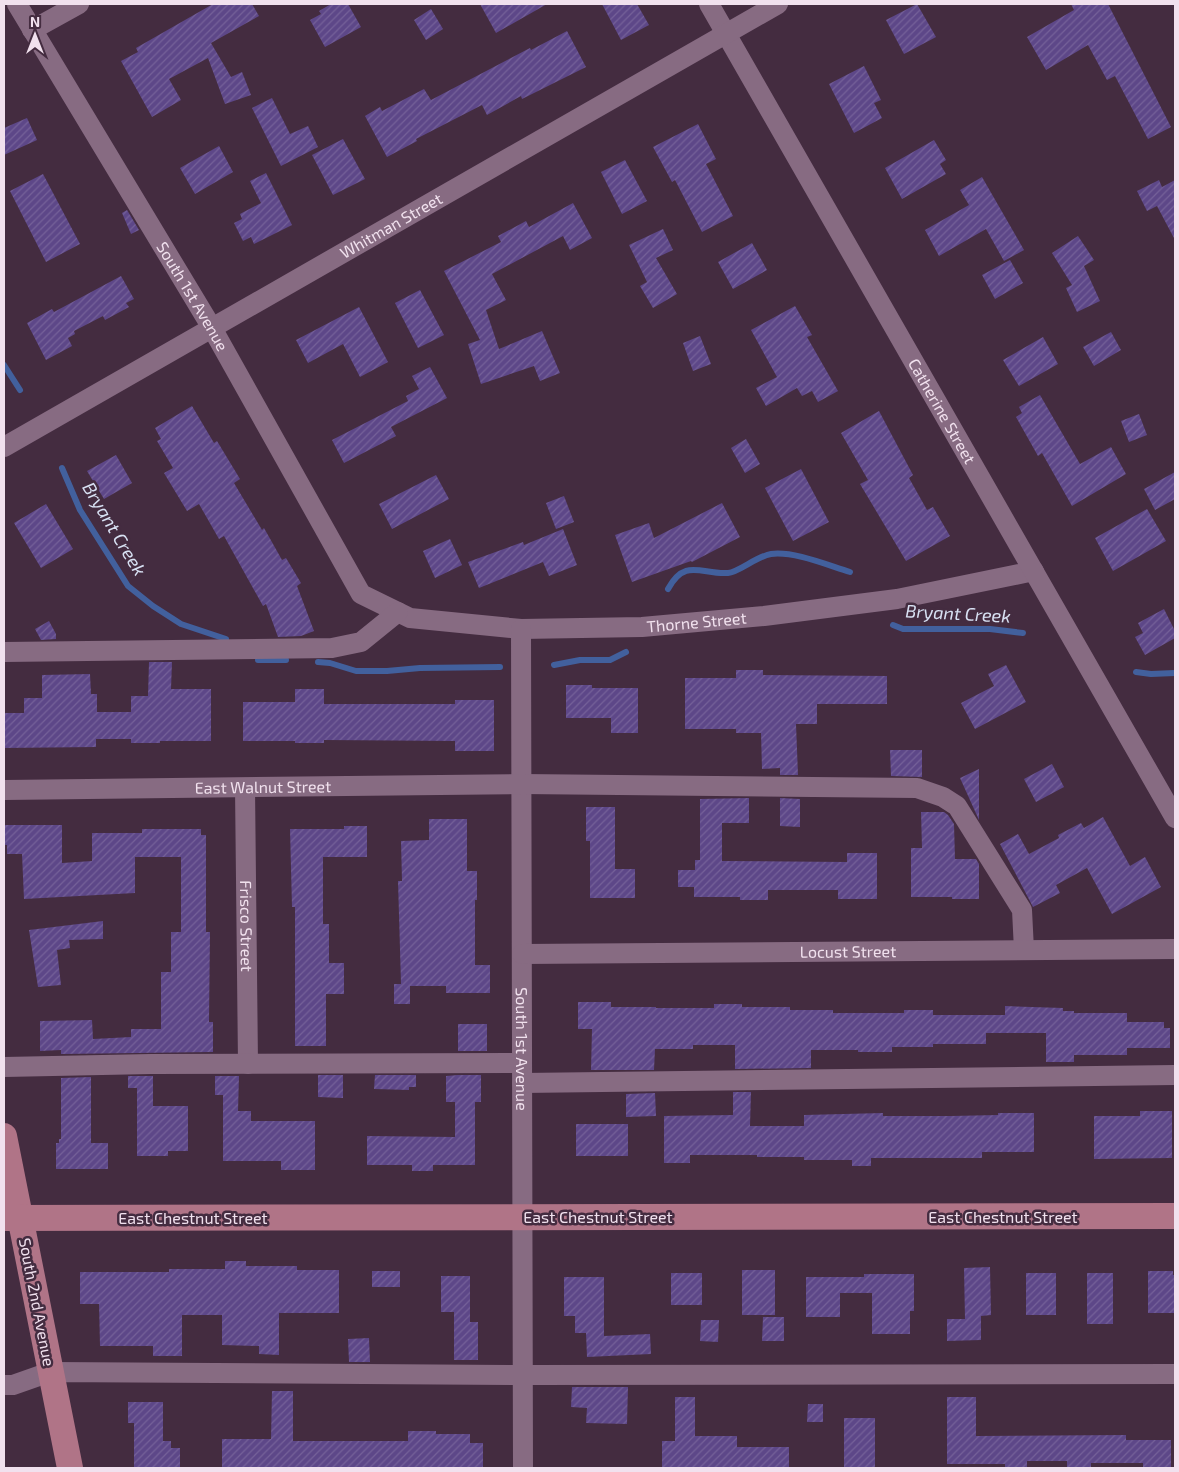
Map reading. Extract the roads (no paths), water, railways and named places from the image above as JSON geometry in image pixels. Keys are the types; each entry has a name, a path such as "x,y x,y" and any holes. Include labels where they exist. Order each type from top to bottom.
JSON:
{"main road":[{"name":"South 2nd Avenue","path":"4,1136 12,1218 50,1372 70,1468"},
{"name":"East Chestnut Street","path":"12,1218 1175,1216"}],"street":[{"name":"South 1st Avenue","path":"17,4 212,328 361,594"},
{"path":"32,30 79,4"},
{"name":"Catherine Street","path":"709,4 1175,818"},
{"name":"Whitman Street","path":"4,447 778,4"},
{"name":"Thorne Street","path":"361,594 410,618 521,629 642,627 764,616 897,599 1034,571"},
{"path":"4,652 332,648 361,642 398,612"},
{"name":"South 1st Avenue","path":"521,629 523,1468"},
{"name":"East Walnut Street","path":"4,790 522,784 917,788 943,796 957,806 1022,910 1024,950"},
{"name":"Frisco Street","path":"245,788 248,1064"},
{"name":"Locust Street","path":"522,954 1175,949"},
{"path":"4,1067 248,1064 522,1073 1175,1075"},
{"path":"4,1385 13,1385 50,1372 523,1375 1175,1374"}],"waterway":[{"name":"Bryant Creek","path":"4,365 20,390"},
{"name":"Bryant Creek","path":"62,468 80,510 128,586 153,606 181,624 226,639"},
{"name":"Bryant Creek","path":"668,589 674,579 688,570 728,573 771,554 800,557 850,572"},
{"name":"Bryant Creek","path":"893,625 903,629 990,629 1023,633"},
{"name":"Bryant Creek","path":"554,665 580,660 610,660 626,652"},
{"name":"Bryant Creek","path":"258,660 286,660"},
{"name":"Bryant Creek","path":"318,662 330,663 356,671 500,667"},
{"name":"Bryant Creek","path":"1136,672 1151,674 1175,673"}]}
